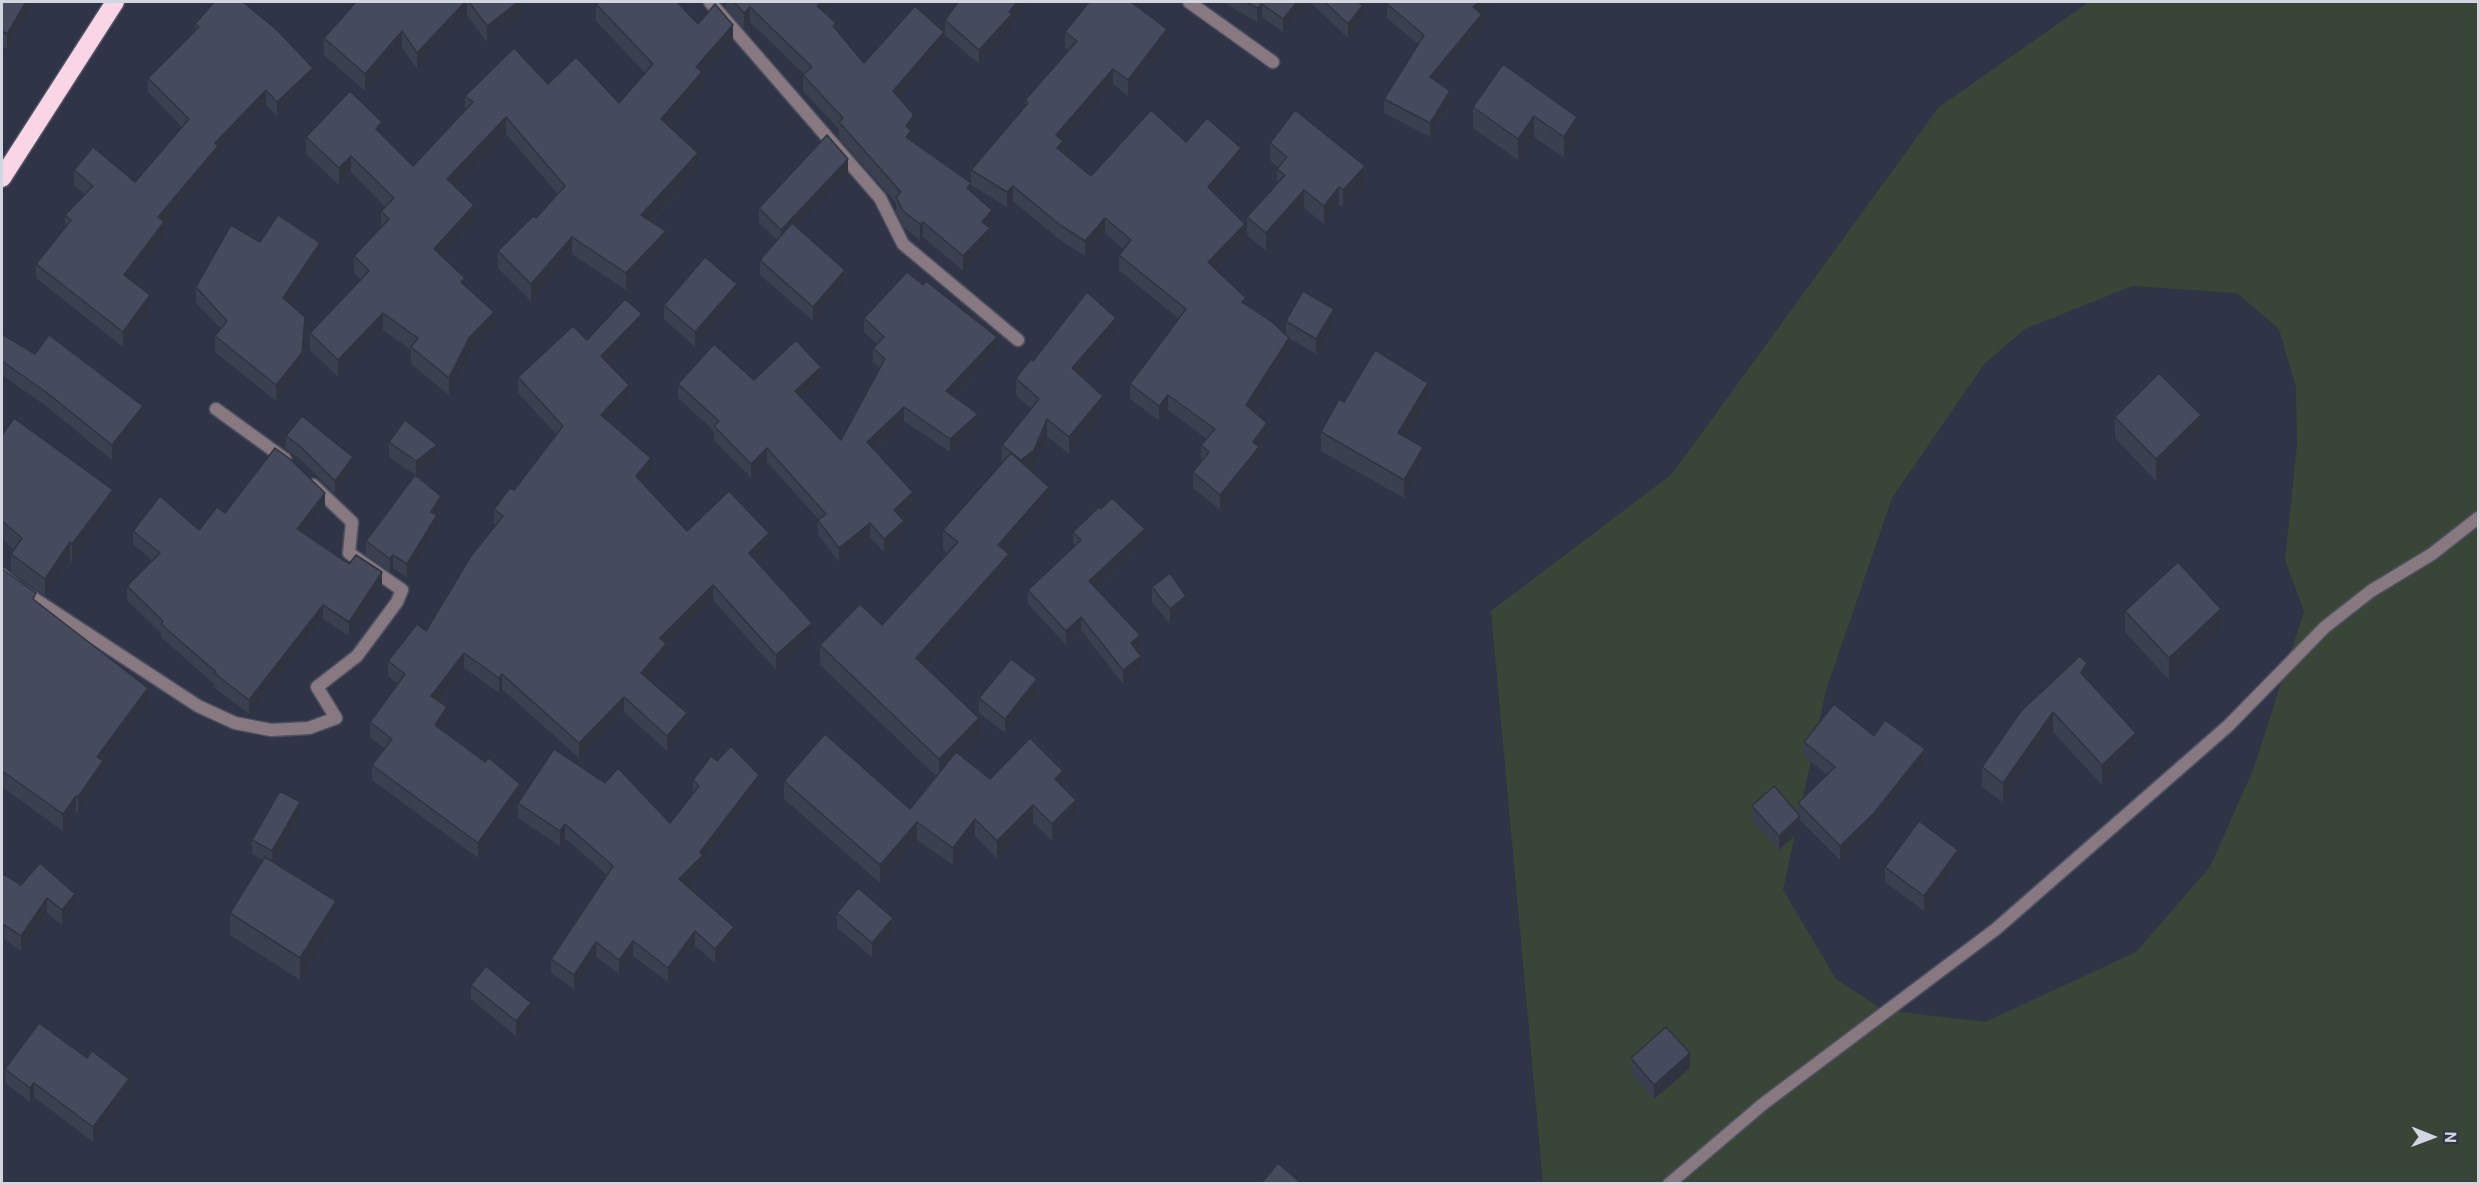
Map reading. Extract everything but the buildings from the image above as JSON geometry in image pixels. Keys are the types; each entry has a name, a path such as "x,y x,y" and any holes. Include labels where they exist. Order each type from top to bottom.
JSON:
{"highway":[{"path":"2,178 115,2"}],"street":[{"path":"710,2 880,198 903,244 1018,340"},
{"path":"1189,2 1273,63"},
{"path":"2,574 18,588 198,706 235,723 271,730 309,728 336,718 317,687 357,656 397,602 402,590 350,554 352,522 298,469 216,409"},
{"path":"1669,1184 1763,1104 1996,929 2228,726 2325,627 2371,591 2432,554 2478,518"}],"green space":[{"path":"2089,2 2478,2 2478,1183 1543,1183 1491,611 1672,474 1939,107","holes":["2132,286 2237,293 2279,329 2296,387 2297,445 2285,560 2304,611 2254,768 2210,867 2136,952 1985,1022 1883,1010 1836,979 1783,890 1826,690 1892,498 1984,364 2025,329"]}]}
